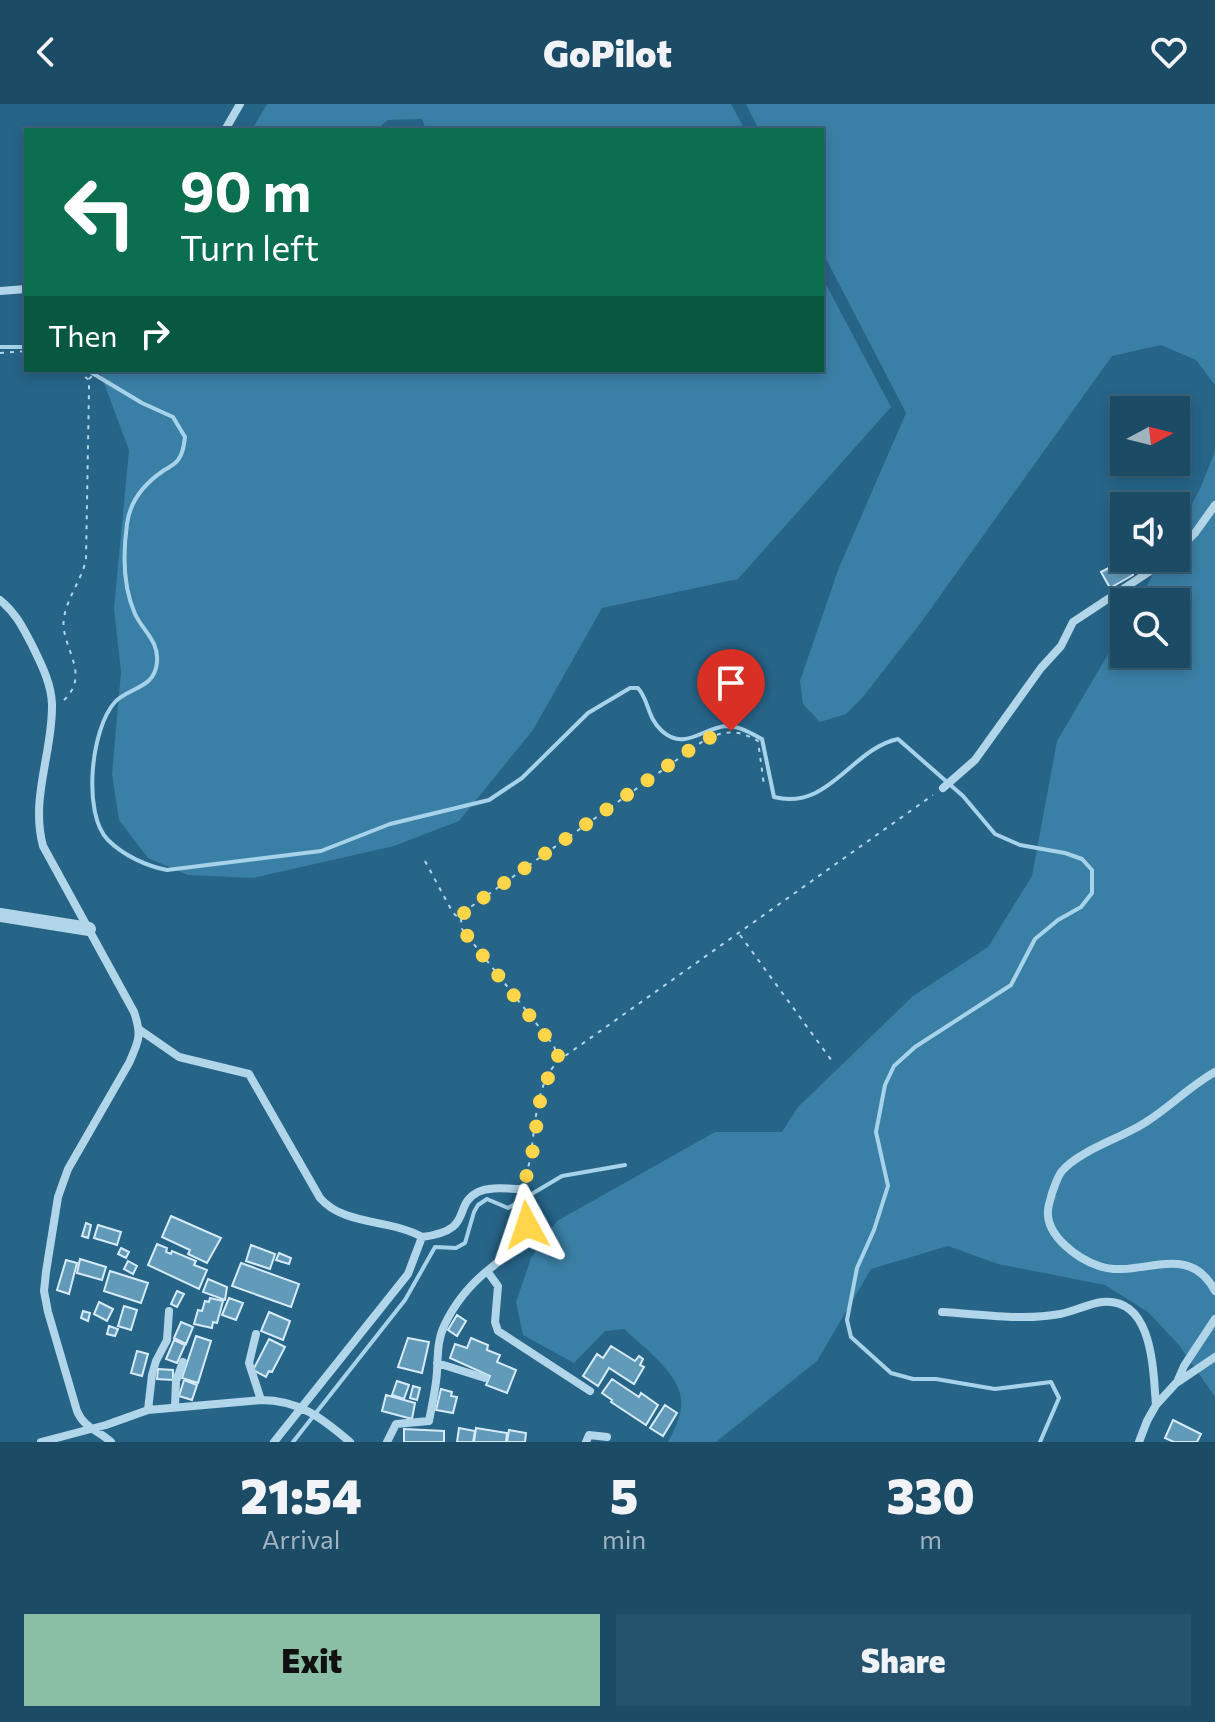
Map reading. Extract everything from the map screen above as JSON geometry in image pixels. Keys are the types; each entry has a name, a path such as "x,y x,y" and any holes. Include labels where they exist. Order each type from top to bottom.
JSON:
{"street":[{"path":"226,128 240,104"},
{"path":"0,291 24,289"},
{"path":"1190,538 1215,505"},
{"path":"946,785 975,760 1041,668 1061,646 1073,622 1149,572"},
{"path":"0,600 21,622 47,675 52,705 38,809 38,828 43,846 134,1012 140,1030 138,1045 129,1063 68,1169 58,1197 44,1291 81,1421 111,1442"},
{"path":"0,915 89,929"},
{"path":"140,1030 179,1057 249,1074 327,1206 336,1212 410,1230 422,1237 440,1235 458,1223 469,1200 476,1193 486,1190 525,1196 527,1225 522,1240 458,1300 444,1327 436,1350 429,1421 396,1424 387,1442"},
{"path":"1215,1072 1137,1129 1069,1165 1055,1184 1047,1210 1052,1229 1065,1244 1098,1266 1116,1270 1172,1263 1201,1273 1215,1291"},
{"path":"274,1442 306,1409 408,1274 422,1237"},
{"path":"487,1271 498,1286 495,1322 498,1331 590,1391"},
{"path":"942,1312 1025,1317 1060,1314 1102,1302 1130,1309 1143,1325 1156,1405"},
{"path":"148,1410 152,1375 167,1340 169,1311"},
{"path":"1177,1382 1215,1319"},
{"path":"256,1334 249,1363 261,1400"},
{"path":"1139,1442 1156,1405 1177,1382 1215,1357"},
{"path":"175,1407 176,1381 183,1362"},
{"path":"437,1363 485,1378"},
{"path":"41,1442 148,1410 261,1400 279,1400 306,1409 350,1442"},
{"path":"586,1442 589,1435 607,1437"}],"path":[{"path":"0,353 24,351"},
{"path":"79,372 89,380"},
{"path":"52,705 71,694 77,670 64,631 64,620 84,573 86,559 89,380 96,372"},
{"path":"558,1061 554,1046 462,929 461,920 465,911 706,739 731,731 758,741 764,785"},
{"path":"525,1196 542,1088 558,1061 946,785"},
{"path":"425,861 453,913 461,920"},
{"path":"739,934 832,1061"}],"shaded area":[{"path":"267,104 731,104 744,128 425,128 422,119 388,120 378,128 253,128"},
{"path":"746,104 1215,104 1215,385 1196,360 1161,345 1112,356 922,621 863,697 846,714 820,722 803,704 800,681 838,570 906,413 824,255 824,128 758,128"},
{"path":"824,281 891,407 738,579 602,608 533,730 459,821 394,846 253,878 188,875 148,858 119,820 112,774 121,672 114,608 129,450 100,372 824,372"},
{"path":"1215,451 1215,1397 1179,1345 1148,1312 1105,1285 998,1264 948,1246 871,1269 817,1361 716,1442 668,1442 681,1410 679,1389 667,1370 624,1329 605,1331 574,1363 523,1335 516,1302 531,1258 557,1221 715,1132 782,1132 798,1107 913,996 988,947 1032,876 1057,741 1110,651 1110,668 1190,668 1190,588 1146,588 1154,572 1190,572 1190,507"}],"building":[{"path":"1110,567 1110,572 1131,572 1133,575 1110,588 1101,572"},
{"path":"171,1216 221,1238 207,1263 188,1254 190,1250 162,1237"},
{"path":"86,1223 91,1225 88,1238 82,1236"},
{"path":"98,1225 121,1232 117,1245 94,1238"},
{"path":"157,1244 167,1248 166,1252 171,1254 172,1251 196,1261 194,1265 207,1270 199,1289 148,1265"},
{"path":"251,1245 275,1254 270,1269 246,1261"},
{"path":"121,1248 129,1252 126,1258 118,1254"},
{"path":"279,1253 291,1258 289,1264 276,1260"},
{"path":"80,1259 106,1267 102,1280 77,1273"},
{"path":"66,1260 77,1263 69,1294 57,1290"},
{"path":"128,1261 137,1266 133,1274 124,1269"},
{"path":"241,1263 299,1284 291,1307 232,1286"},
{"path":"110,1271 148,1283 141,1303 104,1291"},
{"path":"208,1279 227,1287 225,1300 203,1292"},
{"path":"177,1291 184,1294 177,1307 171,1304"},
{"path":"210,1298 223,1301 217,1323 213,1322 212,1328 194,1324 198,1310 202,1311 205,1301 209,1302"},
{"path":"229,1298 243,1303 236,1320 222,1315"},
{"path":"99,1302 113,1309 107,1321 94,1314"},
{"path":"124,1306 137,1310 131,1330 118,1326"},
{"path":"83,1311 90,1313 88,1321 81,1318"},
{"path":"269,1312 290,1321 283,1340 261,1331"},
{"path":"457,1315 466,1321 457,1336 448,1330"},
{"path":"181,1322 193,1327 186,1344 174,1338"},
{"path":"109,1326 118,1329 115,1336 107,1334"},
{"path":"196,1336 211,1341 198,1383 182,1378"},
{"path":"408,1338 429,1342 422,1373 398,1367"},
{"path":"471,1338 488,1345 487,1350 500,1355 497,1362 516,1370 507,1393 486,1385 490,1376 450,1358 455,1344 467,1348"},
{"path":"269,1339 285,1347 266,1377 253,1370"},
{"path":"174,1340 185,1345 177,1363 166,1359"},
{"path":"611,1346 635,1361 639,1356 643,1359 640,1365 644,1367 634,1384 609,1368 598,1386 583,1376 597,1354 603,1358"},
{"path":"137,1351 148,1354 142,1376 131,1373"},
{"path":"158,1369 173,1370 173,1380 157,1379"},
{"path":"612,1379 658,1405 646,1425 602,1393"},
{"path":"184,1380 197,1385 192,1400 179,1396"},
{"path":"397,1381 409,1385 404,1399 392,1395"},
{"path":"413,1386 420,1388 417,1400 410,1398"},
{"path":"441,1389 457,1397 453,1413 436,1410"},
{"path":"386,1395 415,1403 412,1419 382,1411"},
{"path":"665,1405 677,1413 663,1436 650,1428"},
{"path":"1173,1420 1201,1434 1197,1442 1174,1442 1165,1438"},
{"path":"459,1428 475,1431 473,1442 457,1442"},
{"path":"476,1428 507,1433 506,1442 474,1442"},
{"path":"404,1429 444,1431 444,1442 404,1442"},
{"path":"509,1430 526,1433 525,1442 507,1442"}],"waterway":[{"path":"0,347 24,347"},
{"path":"90,372 142,403 173,417 185,437 180,458 139,493 131,507 127,524 125,558 128,593 135,614 156,648 155,671 147,683 115,702 107,714 95,750 92,792 100,828 108,840 135,859 167,870 321,851 390,824 489,800 522,778 588,713 630,688 638,688 653,720 670,737 686,739 727,726 762,739 774,797 793,799 810,795 881,745 898,739 963,796 995,834 1020,845 1082,859 1092,870 1092,893 1081,907 1058,920 1035,939 1011,985 915,1047 894,1066 885,1085 876,1132 888,1186 874,1230 857,1268 847,1320 851,1337 891,1373 913,1379 936,1379 995,1389 1051,1382 1059,1398 1040,1442"},
{"path":"293,1442 405,1300 435,1247 456,1248 465,1243 478,1205 487,1199 508,1208 562,1176 625,1165"}],"route":[{"path":"527,1225 528,1204 523,1189 532,1155 542,1088 558,1061 558,1052 462,929 461,920 465,911 691,749 719,733 731,731"}]}
